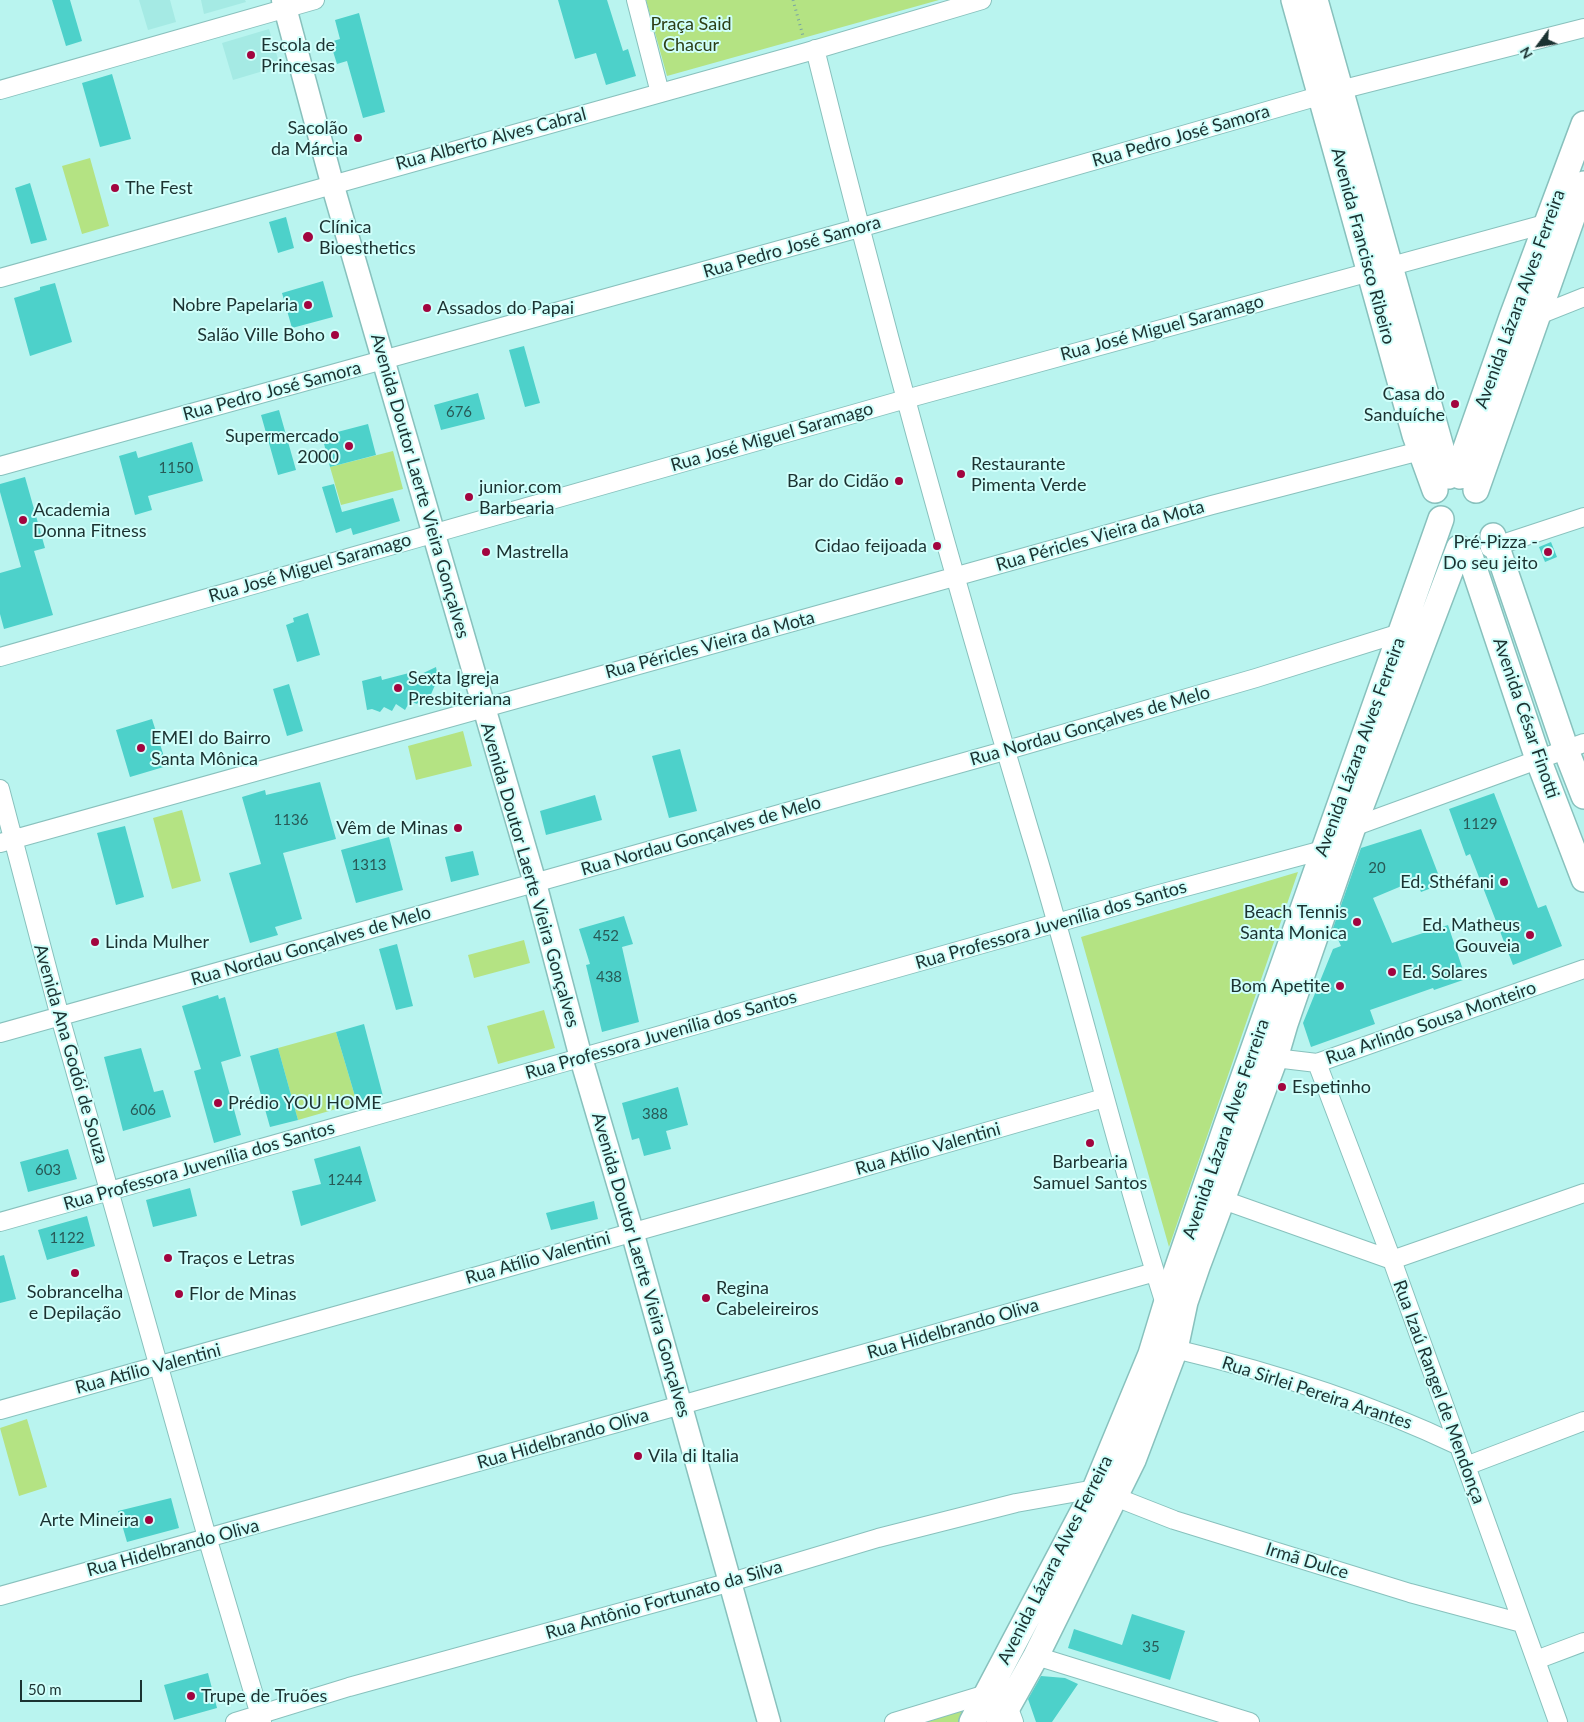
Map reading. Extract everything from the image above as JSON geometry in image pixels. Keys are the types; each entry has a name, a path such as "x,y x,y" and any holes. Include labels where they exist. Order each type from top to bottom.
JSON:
{"main road":[{"name":"Avenida Francisco Ribeiro","path":"1294,0 1331,93"},
{"name":"Avenida Francisco Ribeiro","path":"1315,0 1331,93 1379,268 1420,451 1455,483"},
{"name":"Avenida Lázara Alves Ferreira","path":"1455,483 1545,224 1584,124"},
{"name":"Avenida Lázara Alves Ferreira","path":"1455,483 1539,315 1584,184"},
{"name":"Avenida Francisco Ribeiro","path":"1379,268 1455,483"},
{"path":"1455,483 1491,522 1482,547 1441,519 1436,502 1455,483"},
{"name":"Avenida Lázara Alves Ferreira","path":"1007,1717 1036,1656 1105,1493 1166,1304 1276,1058 1292,972 1323,850 1338,813 1441,519"},
{"name":"Avenida Lázara Alves Ferreira","path":"972,1722 986,1694 1105,1493 1133,1460 1175,1350 1214,1196 1292,972 1353,827 1482,547"},
{"name":"Avenida César Finotti","path":"1482,547 1575,747 1584,796"},
{"name":"Avenida César Finotti","path":"1482,547 1538,759 1584,879"}],"street":[{"path":"0,90 284,4 315,0"},
{"path":"636,0 660,93"},
{"name":"Rua Alberto Alves Cabral","path":"0,278 332,183 811,50 955,4 982,0"},
{"name":"Avenida Doutor Laerte Vieira Gonçalves","path":"284,4 332,183 385,360 534,883 581,1058 632,1231 769,1722"},
{"name":"Rua Pedro José Samora","path":"0,466 859,228 1331,93 1584,28"},
{"path":"811,50 955,577 980,657 1004,751 1056,923 1104,1098 1166,1304"},
{"name":"Rua José Miguel Saramago","path":"0,657 906,399 1545,224"},
{"path":"1539,315 1584,297"},
{"name":"Rua Péricles Vieira da Mota","path":"7,841 157,801 1221,502 1420,451"},
{"path":"1482,547 1584,517"},
{"name":"Rua Nordau Gonçalves de Melo","path":"0,1033 1004,751 1256,678 1400,633"},
{"path":"1353,827 1575,747"},
{"name":"Avenida Ana Godói de Souza","path":"0,789 7,841 60,1017 207,1537 261,1718"},
{"name":"Rua Professora Juvenília dos Santos","path":"0,1222 1056,923 1323,850"},
{"name":"Rua Arlindo Sousa Monteiro","path":"1276,1058 1317,1063 1584,970"},
{"name":"Rua Izaú Rangel de Mendonça","path":"1317,1063 1392,1260 1558,1722"},
{"name":"Rua Atílio Valentini","path":"0,1410 1104,1098"},
{"path":"1214,1196 1392,1260 1584,1193"},
{"name":"Rua Hidelbrando Oliva","path":"0,1596 1155,1272"},
{"name":"Rua Sirlei Pereira Arantes","path":"1175,1350 1262,1371 1334,1395 1420,1427 1457,1445"},
{"path":"1466,1466 1584,1421"},
{"name":"Rua Antônio Fortunato da Silva","path":"235,1722 261,1718 349,1687 731,1582 896,1533 1016,1503 1105,1493"},
{"name":"Irmã Dulce","path":"1105,1493 1174,1520 1401,1591 1522,1623"},
{"path":"1536,1660 1584,1642"},
{"path":"1036,1656 1203,1716 1250,1722"},
{"path":"894,1722 986,1694 1007,1717"}],"path":[{"path":"793,0 811,50"}],"shaded area":[{"path":"139,0 170,0 176,22 148,30"},
{"path":"201,0 245,0 246,2 204,14"},
{"name":"Escola de Princesas","path":"269,29 280,66 233,80 222,43"}],"green space":[{"name":"Praça Said Chacur","path":"646,0 939,0 667,76"},
{"path":"90,158 109,226 82,234 62,166"},
{"path":"393,451 403,489 341,505 330,467"},
{"path":"463,731 472,766 416,780 408,746"},
{"path":"182,810 201,881 172,889 153,818"},
{"path":"1298,872 1169,1247 1081,937"},
{"path":"524,940 530,963 474,978 468,955"},
{"path":"544,1010 555,1048 498,1064 487,1026"},
{"path":"336,1032 357,1103 298,1120 278,1048"},
{"path":"27,1419 47,1487 19,1496 0,1428"},
{"path":"984,1693 969,1722 893,1722"}],"building":[{"path":"52,0 70,0 82,41 66,46"},
{"path":"558,0 607,0 623,51 628,49 636,76 606,85 596,53 575,59"},
{"path":"359,13 385,112 363,118 347,61 337,64 330,42 340,39 335,20"},
{"path":"112,74 131,139 100,147 82,83"},
{"path":"30,183 47,240 31,244 15,188"},
{"path":"286,217 294,248 278,253 269,222"},
{"name":"Nobre Papelaria","path":"323,281 333,317 292,328 282,293"},
{"path":"55,283 72,342 30,356 14,298"},
{"path":"524,346 540,403 525,407 509,350"},
{"path":"478,393 485,419 441,430 434,405"},
{"path":"279,410 296,470 278,475 261,415"},
{"name":"Supermercado 2000","path":"368,424 376,455 330,467 322,436"},
{"path":"192,442 203,481 148,496 152,510 135,515 119,456 136,451 138,458"},
{"path":"25,477 45,548 34,551 53,615 4,629 0,614 0,573 21,567 0,492 0,484"},
{"path":"334,484 342,512 393,498 400,521 353,535 351,528 336,533 322,487"},
{"name":"Pré-Pizza - Do seu jeito","path":"1551,542 1557,557 1545,562 1539,547"},
{"path":"308,613 320,655 297,662 286,625 294,622 293,618"},
{"name":"Sexta Igreja Presbiteriana","path":"436,667 438,678 429,699 422,696 417,704 410,701 405,710 396,704 392,711 384,707 380,712 372,709 367,710 362,681 381,676 382,680 409,673 415,677"},
{"path":"289,684 303,731 287,736 273,689"},
{"name":"EMEI do Bairro Santa Mônica","path":"152,719 167,766 130,777 116,730"},
{"path":"680,749 697,811 669,818 652,756"},
{"path":"320,782 336,839 283,853 302,919 275,927 278,935 250,943 229,873 261,864 242,797 265,790 266,795"},
{"path":"1494,793 1538,908 1546,905 1562,946 1513,965 1470,854 1466,856 1449,809"},
{"path":"595,795 602,820 546,835 540,811"},
{"path":"125,826 144,897 116,905 97,833"},
{"path":"1421,829 1442,884 1421,892 1416,880 1373,898 1392,943 1448,925 1466,979 1434,990 1433,988 1370,1010 1375,1024 1311,1047 1303,1023 1333,949 1341,946 1333,928 1361,848"},
{"path":"389,837 403,890 356,903 341,850"},
{"path":"473,851 479,875 451,882 445,857"},
{"path":"624,916 633,944 622,947 639,1022 602,1032 586,965 590,964 579,929"},
{"path":"397,944 413,1006 396,1010 379,949"},
{"path":"218,995 219,999 225,997 241,1056 221,1062 241,1135 214,1143 194,1071 201,1069 182,1006"},
{"path":"364,1024 383,1096 357,1103 336,1032"},
{"path":"141,1048 154,1092 163,1090 171,1117 123,1131 104,1057"},
{"path":"278,1048 298,1120 270,1127 250,1056"},
{"path":"678,1087 688,1125 666,1131 671,1149 644,1156 639,1138 632,1140 622,1103"},
{"path":"360,1146 376,1201 301,1226 292,1191 321,1184 314,1159"},
{"path":"68,1149 77,1179 28,1192 20,1162"},
{"path":"190,1188 197,1216 153,1227 146,1200"},
{"path":"594,1201 598,1219 551,1230 546,1213"},
{"path":"87,1216 95,1246 47,1260 38,1230"},
{"path":"4,1255 16,1299 0,1303 0,1256"},
{"name":"Arte Mineira","path":"171,1498 179,1528 127,1542 118,1511"},
{"path":"1132,1614 1185,1631 1170,1680 1068,1648 1074,1629 1122,1645"},
{"name":"Trupe de Truões","path":"208,1673 217,1708 174,1720 164,1685"},
{"path":"1041,1676 1065,1678 1078,1684 1052,1722 1036,1722 1028,1699"}],"place":[{"name":"Escola de Princesas","path":"251,55"},
{"name":"Sacolão da Márcia","path":"358,138"},
{"name":"The Fest","path":"115,188"},
{"name":"Clínica Bioesthetics","path":"308,237"},
{"name":"Nobre Papelaria","path":"308,305"},
{"name":"Assados do Papai","path":"427,308"},
{"name":"Salão Ville Boho","path":"335,335"},
{"name":"Casa do Sanduíche","path":"1455,404"},
{"name":"Supermercado 2000","path":"349,446"},
{"name":"Restaurante Pimenta Verde","path":"961,474"},
{"name":"Bar do Cidão","path":"899,481"},
{"name":"junior.com Barbearia","path":"469,497"},
{"name":"Academia Donna Fitness","path":"23,520"},
{"name":"Cidao feijoada","path":"937,546"},
{"name":"Mastrella","path":"486,552"},
{"name":"Pré-Pizza - Do seu jeito","path":"1548,552"},
{"name":"Sexta Igreja Presbiteriana","path":"398,688"},
{"name":"EMEI do Bairro Santa Mônica","path":"141,748"},
{"name":"Vêm de Minas","path":"458,828"},
{"name":"Ed. Sthéfani","path":"1504,882"},
{"name":"Beach Tennis Santa Monica","path":"1357,922"},
{"name":"Ed. Matheus Gouveia","path":"1530,935"},
{"name":"Linda Mulher","path":"95,942"},
{"name":"Ed. Solares","path":"1392,972"},
{"name":"Bom Apetite","path":"1340,986"},
{"name":"Espetinho","path":"1282,1087"},
{"name":"Prédio YOU HOME","path":"218,1103"},
{"name":"Barbearia Samuel Santos","path":"1090,1143"},
{"name":"Traços e Letras","path":"168,1258"},
{"name":"Sobrancelha e Depilação","path":"75,1273"},
{"name":"Flor de Minas","path":"179,1294"},
{"name":"Regina Cabeleireiros","path":"706,1298"},
{"name":"Vila di Italia","path":"638,1456"},
{"name":"Arte Mineira","path":"149,1520"},
{"name":"Trupe de Truões","path":"191,1696"}]}
